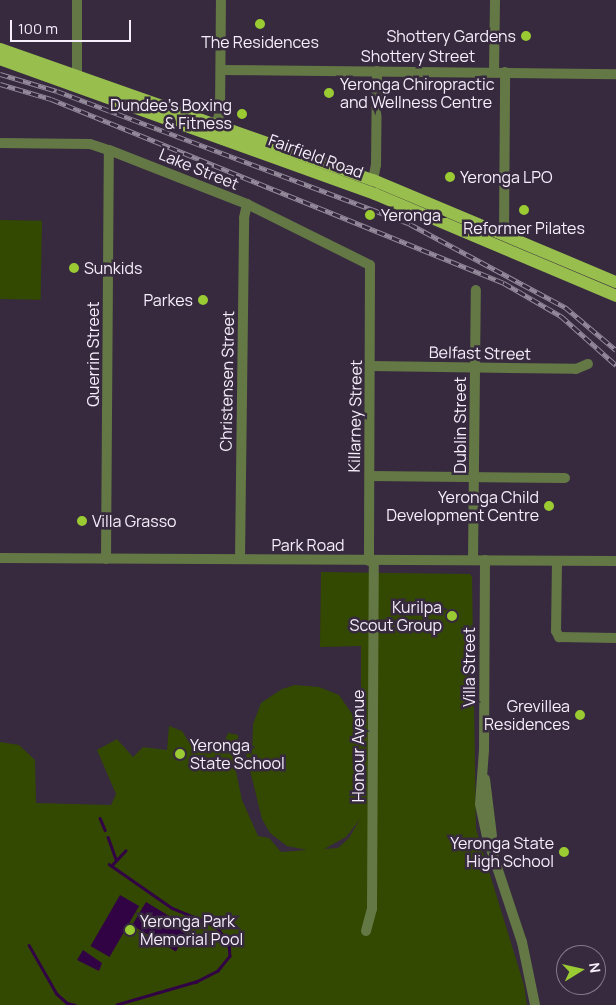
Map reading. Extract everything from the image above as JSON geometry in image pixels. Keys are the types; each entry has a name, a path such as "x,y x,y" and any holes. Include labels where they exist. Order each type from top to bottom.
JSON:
{"main road":[{"name":"Fairfield Road","path":"0,49 77,75 216,129 616,296"},
{"name":"Fairfield Road","path":"0,59 373,180 616,282"}],"street":[{"path":"77,0 77,75"},
{"path":"216,129 221,70 221,0"},
{"path":"495,0 500,72 504,235"},
{"name":"Shottery Street","path":"221,70 616,74"},
{"path":"373,180 376,165 377,71"},
{"name":"Lake Street","path":"0,143 90,144 109,150 247,204 365,261 372,271"},
{"name":"Querrin Street","path":"106,559 109,150"},
{"name":"Christensen Street","path":"240,559 244,218 247,204"},
{"name":"Killarney Street","path":"371,561 370,366 372,271"},
{"name":"Dublin Street","path":"473,560 476,290"},
{"name":"Belfast Street","path":"370,366 576,369 588,364"},
{"path":"370,476 565,478"},
{"name":"Park Road","path":"0,558 616,561"},
{"name":"Villa Street","path":"485,560 484,773 494,854 522,942 535,1005"},
{"name":"Honour Avenue","path":"366,932 372,909 371,561"},
{"path":"557,561 556,631 559,637 616,638"}],"green space":[{"path":"0,220 42,221 41,300 0,299"},
{"path":"321,572 470,574 472,577 476,829 524,985 527,1005 0,1005 0,742 19,745 35,760 36,803 111,805 116,794 97,750 117,739 133,757 143,747 167,750 169,726 182,731 195,751 223,745 228,733 238,735 238,760 235,767 242,800 258,836 269,838 281,852 307,850 287,846 270,833 262,819 246,754 252,753 253,724 261,703 282,689 295,685 319,687 339,695 361,727 361,646 320,647","holes":["360,819 349,838 338,848 324,849 346,837"]}],"shaded area":[{"path":"120,895 139,906 110,957 90,946"},
{"path":"146,902 190,928 176,951 132,925"},
{"path":"83,950 102,963 99,971 77,960"}],"waterway":[{"path":"100,818 105,830"},
{"path":"108,837 116,859"},
{"path":"111,866 125,851"},
{"path":"109,864 172,908 216,926 229,943 230,956 218,971 196,982 117,1005"},
{"path":"29,945 57,994 67,1003 75,1005"}],"railway":[{"path":"0,74 57,91 410,224 565,307 616,350"},
{"path":"0,84 51,99 504,283 561,316 616,365"}],"place":[{"name":"The Residences","path":"260,24"},
{"name":"Shottery Gardens","path":"526,36"},
{"name":"Yeronga Chiropractic and Wellness Centre","path":"329,93"},
{"name":"Dundee's Boxing & Fitness","path":"242,114"},
{"name":"Yeronga LPO","path":"450,177"},
{"name":"Reformer Pilates","path":"524,210"},
{"name":"Yeronga","path":"370,215"},
{"name":"Sunkids","path":"74,268"},
{"name":"Parkes","path":"203,300"},
{"name":"Yeronga Child Development Centre","path":"549,506"},
{"name":"Villa Grasso","path":"82,521"},
{"name":"Kurilpa Scout Group","path":"452,616"},
{"name":"Grevillea Residences","path":"580,715"},
{"name":"Yeronga State School","path":"180,754"},
{"name":"Yeronga State High School","path":"564,852"},
{"name":"Yeronga Park Memorial Pool","path":"130,930"}]}
